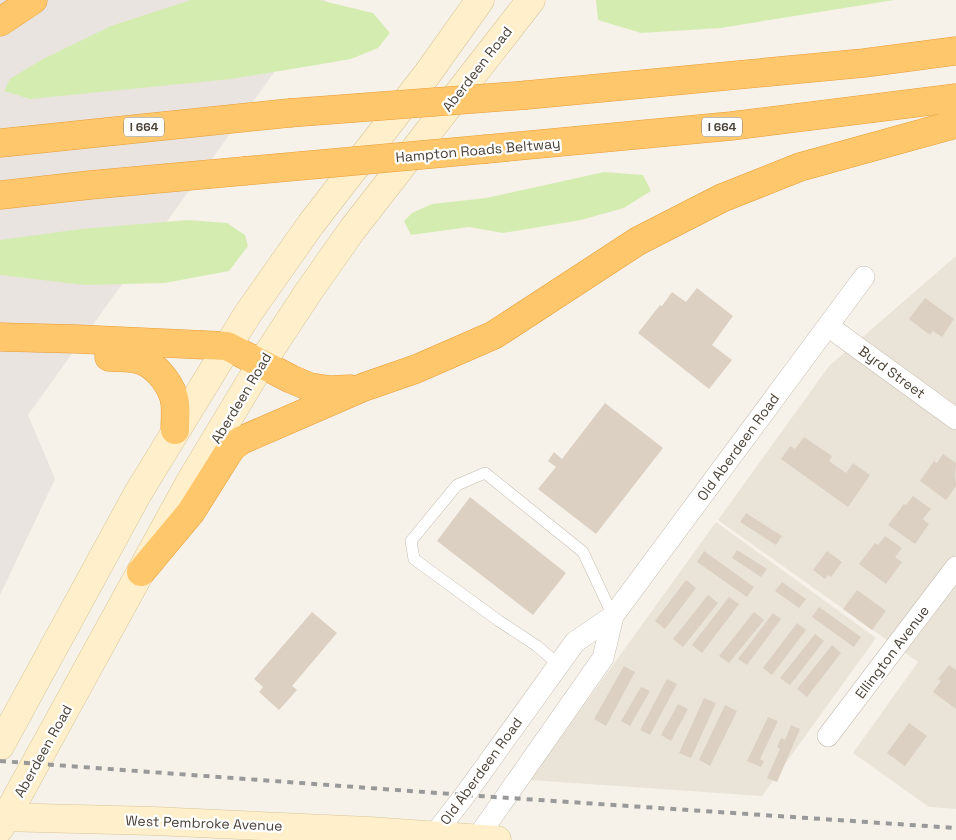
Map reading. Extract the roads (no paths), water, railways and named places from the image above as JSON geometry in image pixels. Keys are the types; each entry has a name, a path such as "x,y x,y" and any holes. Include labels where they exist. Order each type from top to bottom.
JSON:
{"highway":[{"path":"0,22 33,0"},
{"name":"I 664","path":"0,142 289,113 527,95 864,63 956,51"},
{"name":"Hampton Roads Beltway","path":"0,195 731,126 956,98"},
{"path":"141,572 191,512 233,446 242,440 364,388 416,369 494,334 638,241 722,198 800,167 956,124"},
{"path":"0,337 227,346 291,379 317,389 364,388"},
{"path":"0,349 22,353 144,361 155,368 171,390 175,403 176,430"}],"main road":[{"path":"0,746 138,493 227,346 268,283 310,224 428,73 480,0"},
{"name":"Aberdeen Road","path":"2,821 190,482 261,364 352,230 531,0"},
{"name":"West Pembroke Avenue","path":"2,821 154,821 369,830 432,838 483,839"}],"street":[{"name":"Old Aberdeen Road","path":"432,838 575,642 613,616 864,277"},
{"name":"Byrd Street","path":"828,326 956,419"},
{"name":"Ellington Avenue","path":"828,736 956,567"},
{"name":"Old Aberdeen Road","path":"483,839 603,658 613,616"}],"lane":[{"path":"559,665 538,646 499,621 414,559 411,540 457,485 485,473 583,552 613,616"}],"railway":[{"path":"0,761 956,828"}]}
